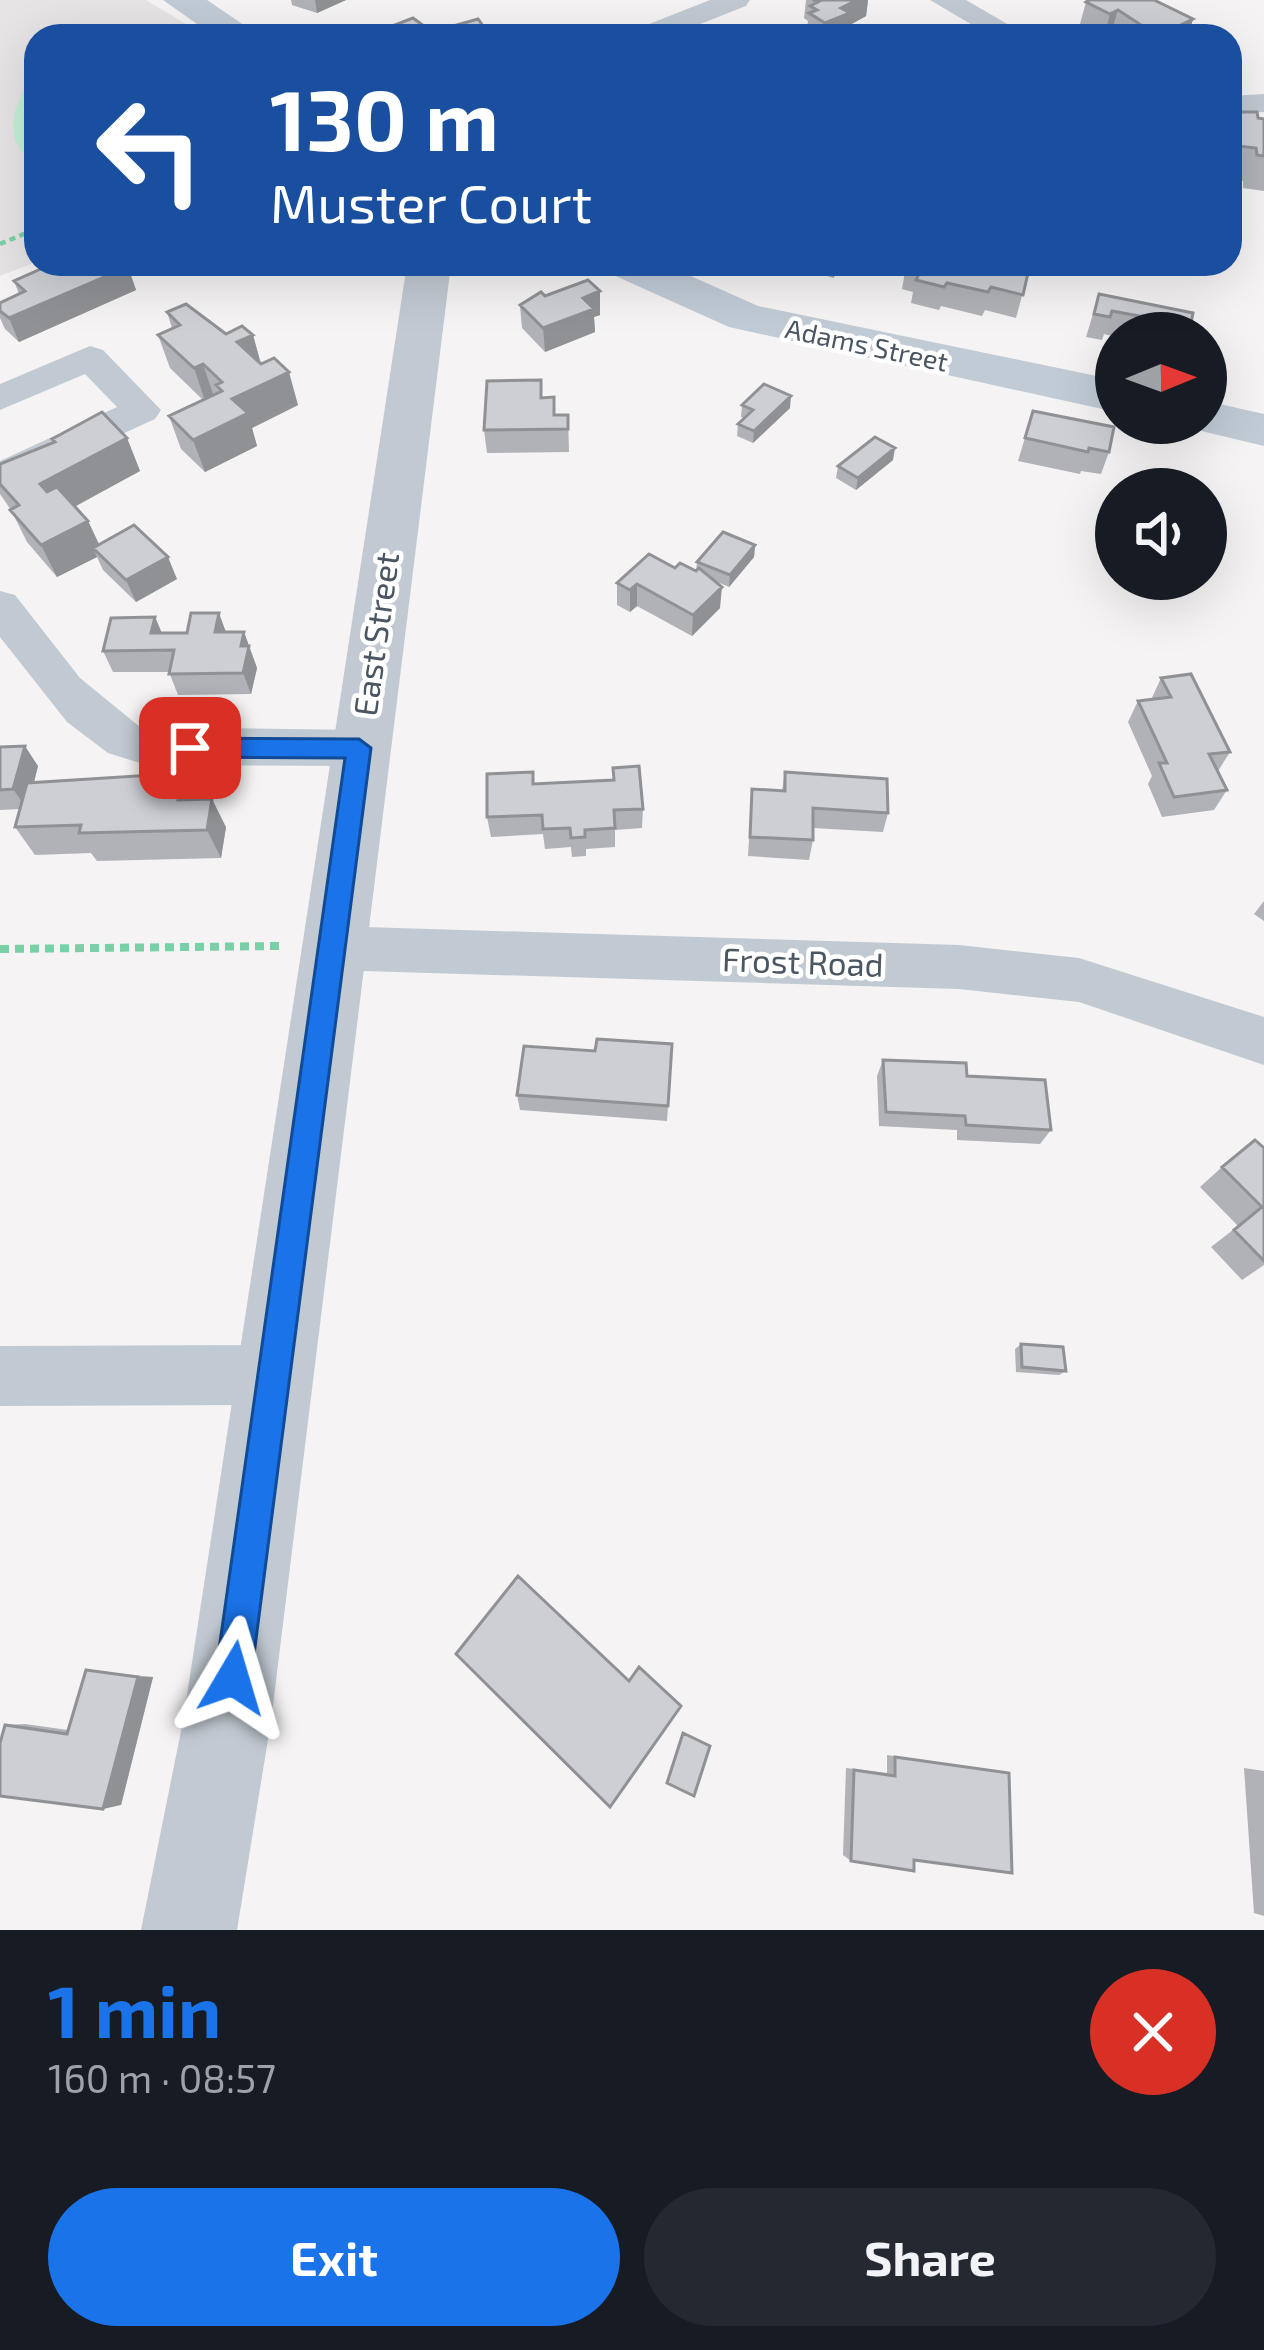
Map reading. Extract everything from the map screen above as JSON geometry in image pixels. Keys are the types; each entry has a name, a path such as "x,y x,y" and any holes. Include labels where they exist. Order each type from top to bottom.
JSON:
{"main road":[{"path":"181,0 221,24"},
{"name":"Adams Street","path":"654,276 746,317 1095,392"},
{"path":"1227,422 1264,430"}],"street":[{"path":"675,24 736,0"},
{"path":"944,0 990,24"},
{"name":"East Street","path":"189,1930 227,1721 272,1375 313,947 359,748 427,276"},
{"path":"0,398 90,358 142,410 0,477"},
{"path":"0,606 85,711 121,743 359,748"},
{"name":"Frost Road","path":"313,947 959,967 1078,980 1264,1041"},
{"path":"0,1376 272,1375"}],"path":[{"path":"0,949 313,947"}],"shaded area":[{"path":"0,0 146,0 186,24 24,24 24,267 0,276"}],"green space":[{"path":"24,92 24,154 14,133"}],"building":[{"path":"813,0 857,0 841,8 850,13 825,23 809,13 817,10 810,6 818,2"},
{"path":"1154,0 1193,19 1183,24 1139,24 1118,10 1110,14 1086,2"},
{"path":"1242,112 1257,112 1264,119 1264,156 1257,155 1256,148 1242,146"},
{"path":"25,276 107,276 9,318 0,311 0,303 25,291 14,281"},
{"path":"918,276 1027,276 1023,295 916,280"},
{"path":"588,280 600,291 583,298 594,309 543,328 520,305 541,292 545,296"},
{"path":"1099,294 1188,312 1112,311 1094,314"},
{"path":"186,304 226,334 242,326 253,335 237,342 261,364 274,358 289,372 232,399 248,413 193,440 169,416 222,391 216,385 222,382 203,364 194,368 158,335 180,325 167,312"},
{"path":"541,380 541,398 554,397 554,415 568,415 568,429 484,430 487,381"},
{"path":"764,384 791,396 754,431 738,424 753,410 742,405"},
{"path":"1033,411 1095,423 1095,444 1111,444 1109,452 1089,448 1088,452 1025,438"},
{"path":"102,412 127,438 40,484 47,492 57,487 88,521 41,545 10,510 19,505 0,484 0,464 55,442 52,439"},
{"path":"875,437 895,448 858,478 838,466"},
{"path":"134,525 168,557 126,580 93,548"},
{"path":"723,532 755,545 730,575 697,562"},
{"path":"649,554 675,568 680,563 696,571 699,568 722,587 693,615 637,584 630,590 617,583"},
{"path":"191,613 219,613 215,632 244,632 241,646 249,646 243,673 169,674 174,650 103,651 111,618 155,617 151,633 187,633"},
{"path":"1191,674 1230,752 1209,754 1227,790 1174,797 1159,763 1167,763 1138,701 1171,697 1161,678"},
{"path":"25,746 13,789 0,790 0,747"},
{"path":"639,766 643,809 614,810 615,828 585,830 585,837 571,838 570,828 543,829 542,815 487,817 487,774 533,772 533,784 614,780 613,768"},
{"path":"785,772 887,779 888,813 813,808 813,840 750,837 752,789 785,791"},
{"path":"183,773 178,800 212,799 207,830 79,833 81,825 15,827 27,783"},
{"path":"597,1039 672,1044 668,1106 517,1095 524,1046 595,1051"},
{"path":"883,1060 966,1063 967,1076 1045,1080 1051,1130 966,1125 965,1116 886,1112"},
{"path":"1255,1140 1264,1148 1264,1261 1234,1230 1262,1207 1222,1167"},
{"path":"1021,1344 1063,1347 1066,1371 1022,1367"},
{"path":"518,1576 629,1681 639,1667 681,1706 610,1807 456,1654"},
{"path":"86,1670 138,1677 103,1809 0,1796 0,1743 5,1725 67,1734"},
{"path":"683,1733 710,1746 694,1796 667,1783"},
{"path":"895,1757 1009,1773 1012,1873 914,1860 914,1871 851,1861 854,1770 895,1776"}],"route":[{"path":"190,748 359,748 233,1678"}]}
